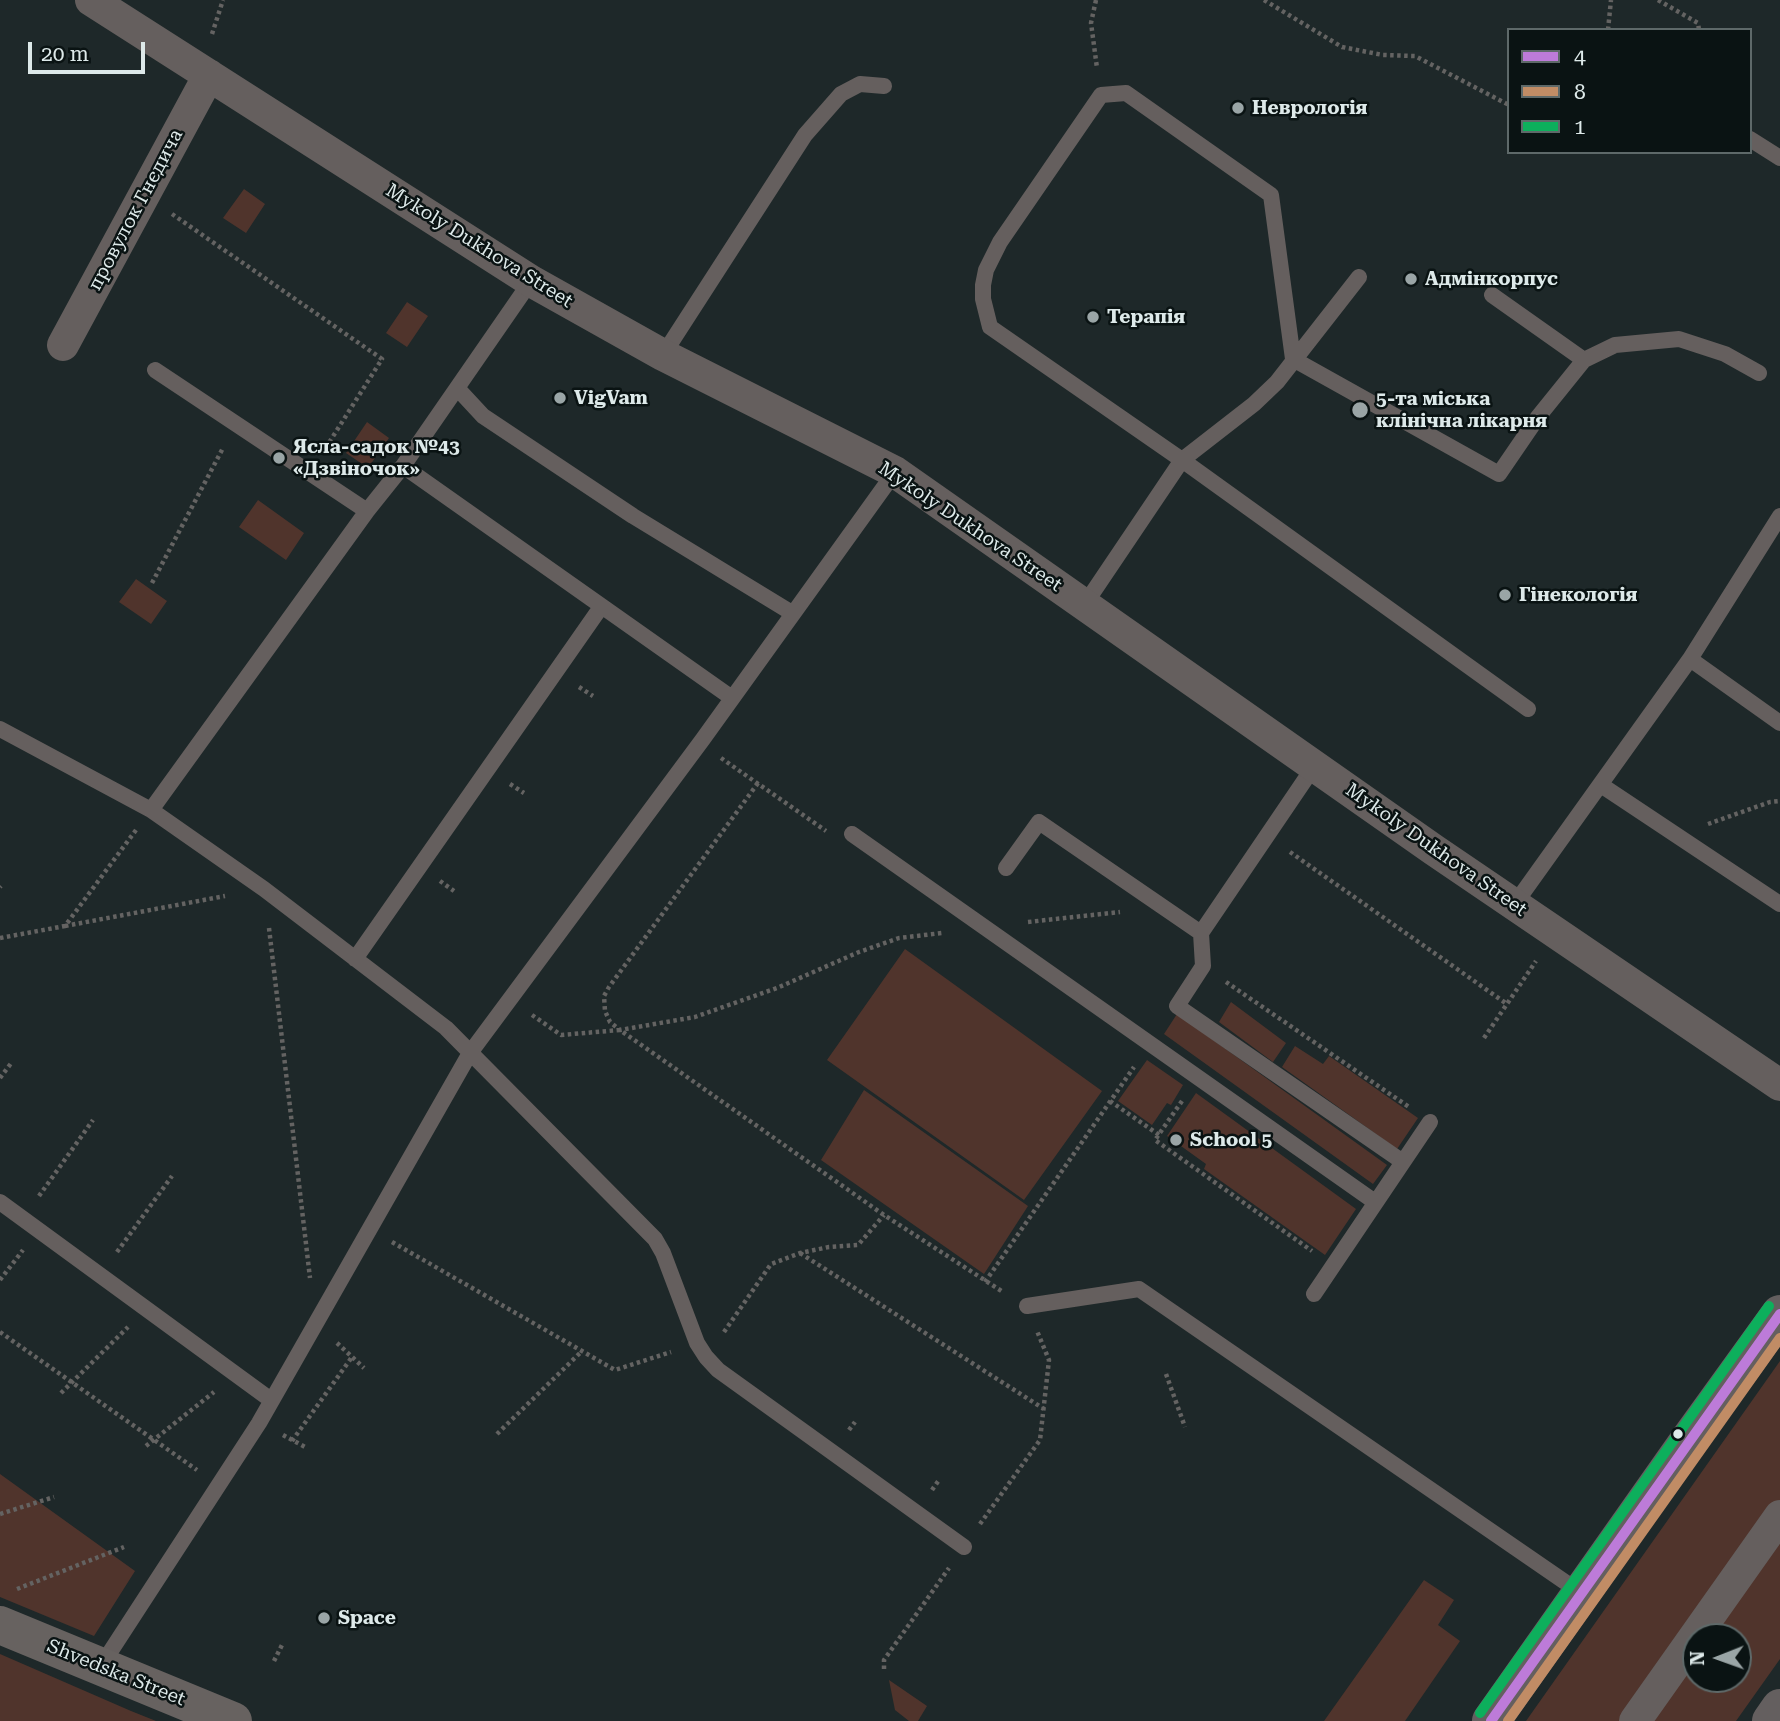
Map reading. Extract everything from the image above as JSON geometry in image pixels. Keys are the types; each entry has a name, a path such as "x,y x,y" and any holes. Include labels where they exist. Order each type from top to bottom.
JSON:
{"main road":[{"path":"1491,1721 1780,1314"},
{"path":"1771,1721 1780,1708"}],"street":[{"name":"Mykoly Dukhova Street","path":"91,0 531,281 663,355 895,472 1514,905 1780,1085"},
{"name":"провулок Гнєдича","path":"64,345 209,75"},
{"path":"1635,1721 1780,1516"},
{"name":"Shvedska Street","path":"6,1608 100,1667 233,1721"}],"lane":[{"path":"663,355 805,135 841,94 860,84 884,86"},
{"path":"1293,359 1271,195 1126,93 1101,95 992,255 982,285 990,327 1182,460 1528,709"},
{"path":"1752,140 1780,158"},
{"path":"1085,604 1182,460 1254,404 1277,382 1359,277"},
{"path":"151,810 367,511 403,466 531,281"},
{"path":"1492,295 1584,360"},
{"path":"1293,359 1499,474 1538,417 1584,360 1615,345 1679,339 1725,354 1759,373"},
{"path":"155,370 367,511"},
{"path":"457,388 483,416 633,516 792,613"},
{"path":"403,466 732,698"},
{"path":"100,1667 160,1572 220,1485 470,1053 700,743 895,472"},
{"path":"1514,905 1690,660 1780,516"},
{"path":"355,959 601,607"},
{"path":"1690,660 1780,723"},
{"path":"0,729 151,810 264,889 446,1028 645,1226 663,1253 697,1343 706,1357 731,1381 964,1547"},
{"path":"1315,765 1201,933 1203,966 1177,1006 1403,1162"},
{"path":"1601,785 1780,904"},
{"path":"1006,868 1039,822 1201,933"},
{"path":"852,834 1376,1202"},
{"path":"1314,1294 1430,1122"},
{"path":"0,1202 271,1400"},
{"path":"1027,1306 1139,1289 1581,1594"}],"path":[{"path":"1096,0 1091,23 1101,95"},
{"path":"1264,0 1342,47 1383,55 1415,56 1507,103"},
{"path":"1608,28 1611,0"},
{"path":"1658,0 1698,23 1699,28"},
{"path":"168,212 382,359 310,474"},
{"path":"152,583 236,424"},
{"path":"700,743 838,839 852,834"},
{"path":"758,783 609,987 604,996 605,1011 610,1022 884,1215 985,1282 1027,1306 1049,1360 1040,1440 884,1660 884,1669"},
{"path":"1676,835 1769,802 1780,801"},
{"path":"65,926 151,810"},
{"path":"1267,836 1507,1004"},
{"path":"0,938 264,889 315,1322 364,1368"},
{"path":"510,1000 561,1035 620,1030 695,1017 777,988 859,952 899,938 1166,909"},
{"path":"1484,1038 1534,964"},
{"path":"1203,966 1430,1122"},
{"path":"985,1282 1150,1043"},
{"path":"0,1078 12,1062"},
{"path":"1199,1078 1155,1140 1332,1266"},
{"path":"1110,1101 1159,1135"},
{"path":"24,1219 93,1120"},
{"path":"100,1275 172,1177"},
{"path":"706,1357 771,1264 800,1253 859,1245 884,1215"},
{"path":"370,1229 615,1370 697,1343"},
{"path":"0,1280 39,1230"},
{"path":"800,1253 1044,1409"},
{"path":"61,1393 146,1309"},
{"path":"0,1332 220,1485"},
{"path":"497,1434 581,1352"},
{"path":"292,1441 352,1357"},
{"path":"1166,1374 1185,1427"},
{"path":"146,1446 237,1375"},
{"path":"0,1514 54,1497"},
{"path":"6,1608 124,1547"},
{"path":"274,1661 282,1645"}],"shaded area":[{"path":"244,189 265,204 246,233 223,218"},
{"path":"407,302 428,316 407,347 386,333"},
{"path":"367,422 389,438 368,468 346,453"},
{"path":"258,500 304,533 286,560 239,527"},
{"path":"136,579 167,601 151,624 119,602"},
{"path":"905,949 1102,1091 1024,1200 827,1060"},
{"path":"1231,1002 1286,1043 1273,1062 1219,1022"},
{"path":"1177,1014 1387,1165 1373,1184 1164,1034"},
{"path":"1295,1046 1323,1064 1329,1056 1418,1118 1397,1149 1282,1067"},
{"path":"1147,1060 1183,1085 1171,1105 1167,1103 1152,1125 1118,1101"},
{"path":"864,1090 1028,1206 984,1274 821,1160"},
{"path":"1196,1093 1356,1209 1325,1255 1204,1169 1206,1164 1167,1136"},
{"path":"1780,1361 1780,1659 1736,1721 1526,1721"},
{"path":"0,1474 135,1571 94,1636 0,1597"},
{"path":"1424,1580 1454,1600 1438,1625 1460,1641 1405,1721 1324,1721"},
{"path":"0,1654 131,1711 156,1721 0,1721"},
{"path":"889,1680 927,1706 918,1721 909,1721 895,1710"}],"transit line":[{"name":"1","path":"1480,1713 1769,1306"},
{"name":"4","path":"1491,1721 1780,1314"},
{"name":"8","path":"1508,1721 1780,1338"}],"place":[{"name":"Неврологія","path":"1238,108"},
{"name":"Адмінкорпус","path":"1411,279"},
{"name":"Терапія","path":"1093,317"},
{"name":"VigVam","path":"560,398"},
{"name":"5-та міська клінічна лікарня","path":"1360,410"},
{"name":"Ясла-садок №43 «Дзвіночок»","path":"279,458"},
{"name":"Гінекологія","path":"1505,595"},
{"name":"School 5","path":"1176,1140"},
{"name":"Space","path":"324,1618"}]}
